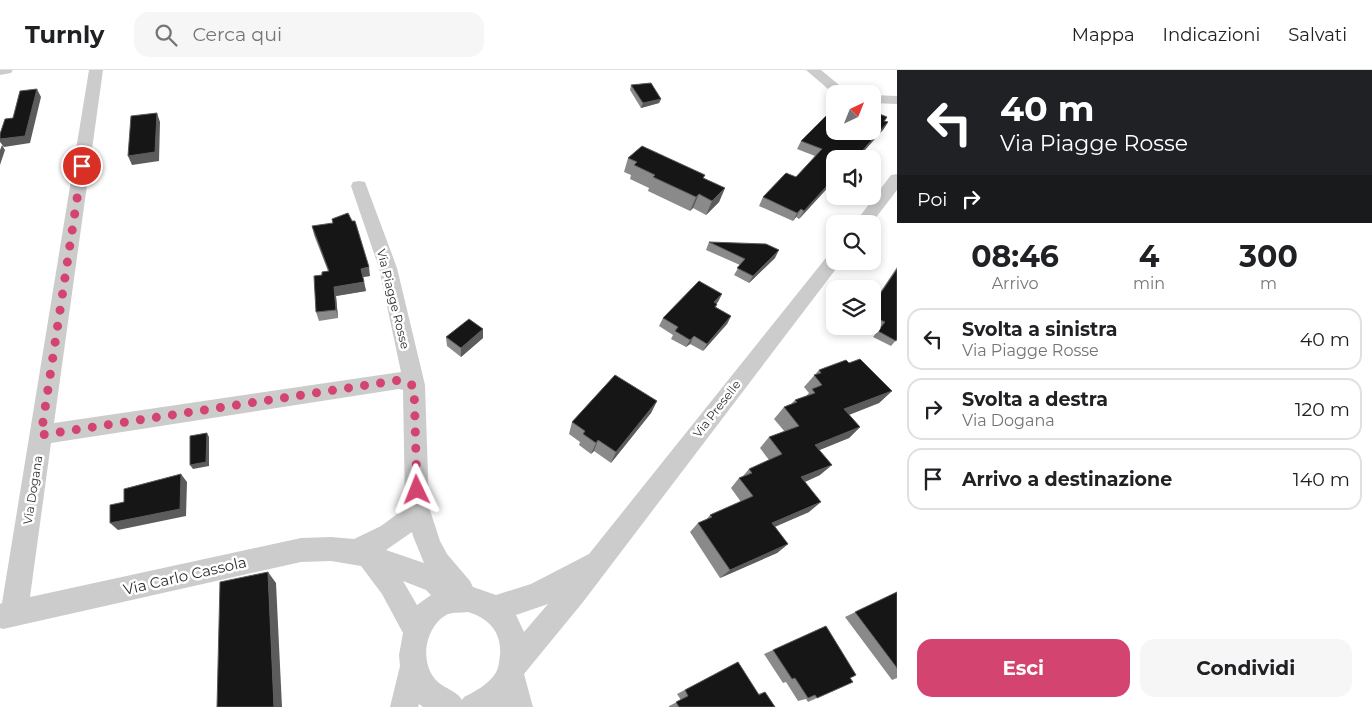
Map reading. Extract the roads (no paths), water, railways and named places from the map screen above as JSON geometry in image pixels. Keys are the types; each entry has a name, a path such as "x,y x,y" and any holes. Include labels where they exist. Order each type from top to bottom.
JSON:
{"street":[{"path":"0,71 6,70"},
{"name":"Via Dogana","path":"7,615 41,435 96,70"},
{"path":"813,70 832,85"},
{"path":"881,100 897,100"},
{"path":"869,215 897,179"},
{"name":"Via Piagge Rosse","path":"359,186 388,268 414,386 417,507 425,536 438,563 452,582 474,602"},
{"name":"Via Preselle","path":"474,707 487,703 502,692 513,670 826,270"},
{"path":"41,435 400,380 414,386"},
{"path":"417,507 409,520 401,528 374,544 362,555 390,585 416,630 412,649 414,669 422,686 434,699 450,707"},
{"name":"Via Carlo Cassola","path":"7,615 301,550 331,549 362,555 420,574 474,602"},
{"name":"Via Preselle","path":"416,630 423,618 433,608 444,602 474,602 536,596 598,561"},
{"path":"474,602 504,620 512,634 515,649 513,670 520,707"},
{"path":"404,707 414,669"}]}
